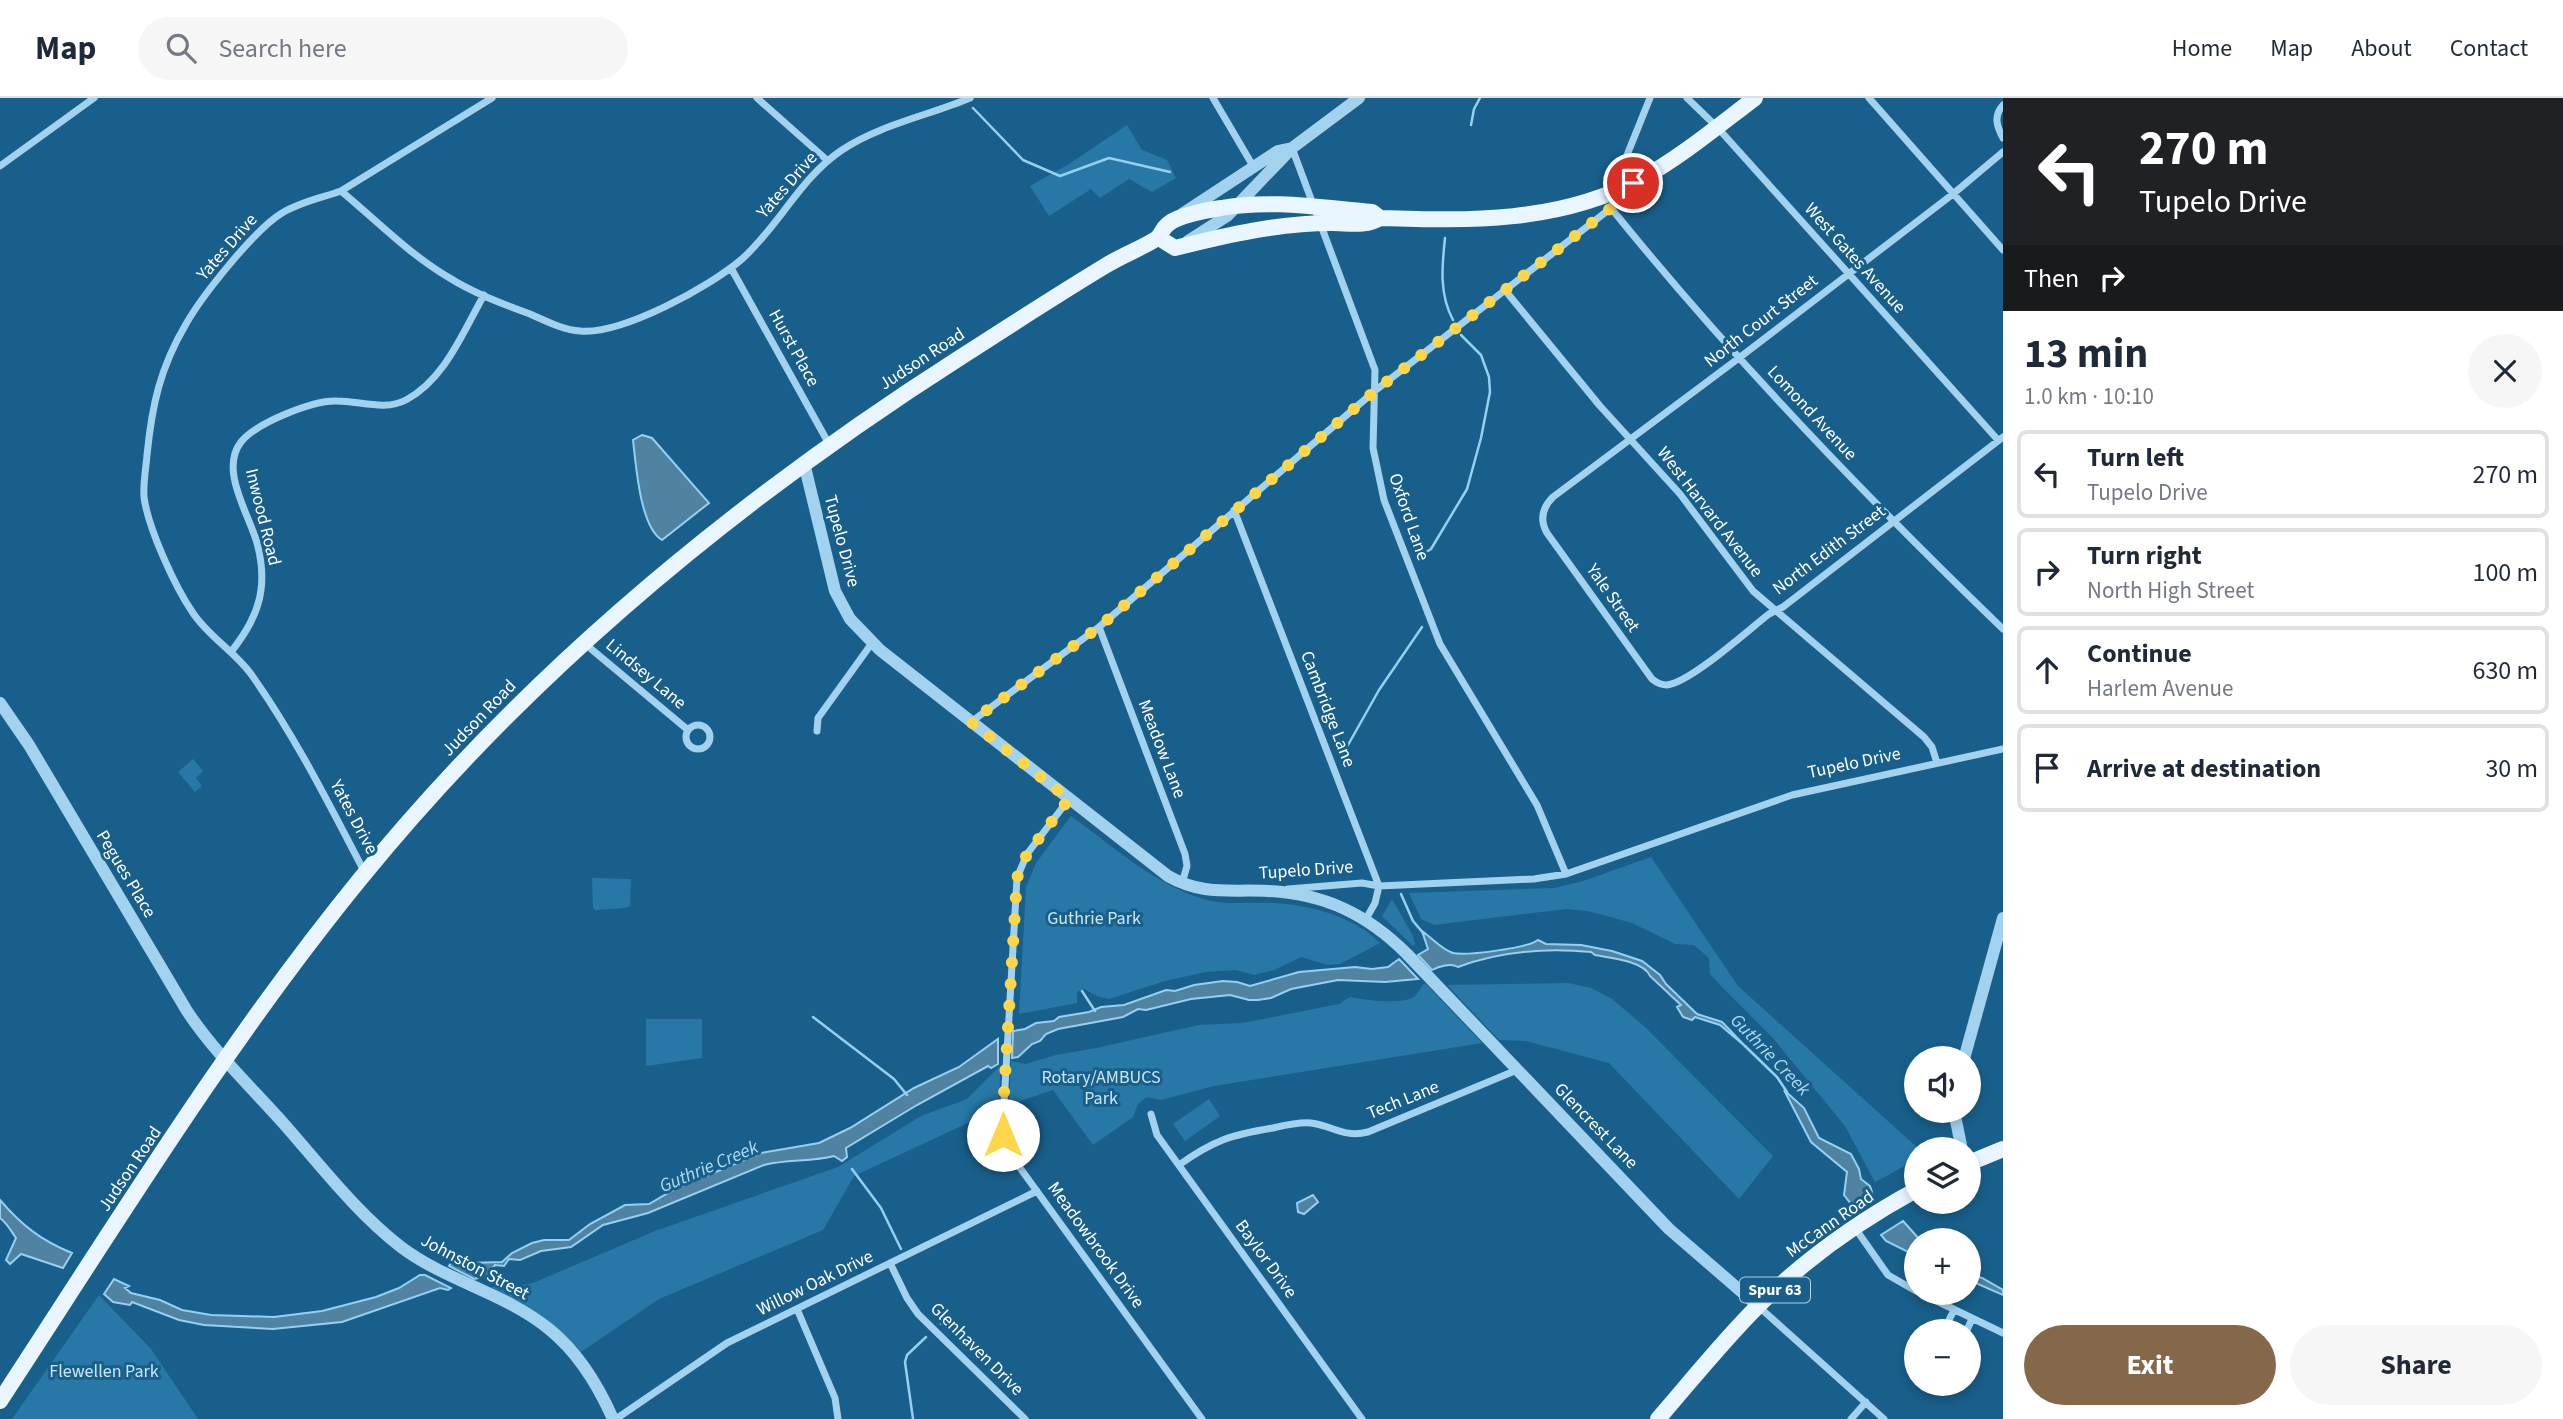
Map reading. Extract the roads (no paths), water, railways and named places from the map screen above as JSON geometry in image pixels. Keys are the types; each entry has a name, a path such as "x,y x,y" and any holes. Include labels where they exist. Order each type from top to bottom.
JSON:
{"main road":[{"name":"Judson Road","path":"1175,248 1248,231 1320,223 1371,224 1380,218 1501,218 1564,208 1616,190 1673,159 1755,98"},
{"name":"Judson Road","path":"2,1393 226,1059 294,963 365,872 462,763 584,642 656,579 829,444 1063,292 1163,231 1208,211 1238,205 1373,212 1380,218"},
{"path":"1163,231 1175,248"},
{"path":"1981,1158 2003,1149"},
{"name":"McCann Road","path":"1660,1418 1758,1306 1805,1264 1855,1227 1904,1197"}],"street":[{"path":"0,166 94,98"},
{"path":"341,191 492,98"},
{"path":"757,98 828,160"},
{"name":"Yates Drive","path":"365,872 305,759 251,674 204,628 185,601 146,507 144,481 155,397 171,352 191,316 258,233 285,211 341,191 431,266 457,282 581,332 613,328 701,287 731,268 752,250 828,160 862,139 970,98"},
{"path":"1213,98 1253,166"},
{"path":"1175,248 1210,229 1238,205 1292,148 1359,98"},
{"path":"1611,208 1623,165 1650,98"},
{"name":"West Gates Avenue","path":"1687,98 1717,127 2001,439"},
{"path":"1869,98 2003,250"},
{"path":"2003,105 1998,111 1997,121 2003,138"},
{"path":"1163,231 1253,166 1278,151 1292,148"},
{"name":"Oxford Lane","path":"1292,148 1373,362 1376,390 1373,448 1379,481 1437,638 1537,805 1566,874"},
{"name":"North Court Street","path":"1542,515 1553,496 1632,440 1953,194 2003,152"},
{"path":"971,722 1099,627 1376,390 1673,159"},
{"name":"Lomond Avenue","path":"1611,208 1672,284 1814,439 2003,629"},
{"name":"Hurst Place","path":"731,268 829,444"},
{"name":"West Harvard Avenue","path":"1504,289 1603,410 1680,494 1745,583 1924,737 1932,747 1937,763"},
{"name":"Inwood Road","path":"231,652 253,618 261,592 256,540 233,471 235,452 239,445 260,427 323,402 386,406 412,396 439,373 484,295"},
{"name":"North Edith Street","path":"1671,684 1689,676 1783,607 2001,439"},
{"name":"Tupelo Drive","path":"804,463 835,591 850,619 872,643 1150,864 1182,883 1211,891 1267,891 1362,883 1379,886 1534,879 1566,874 1792,795 2003,749"},
{"name":"Cambridge Lane","path":"1234,510 1379,886"},
{"name":"Yale Street","path":"1542,515 1545,529 1649,676 1657,683 1671,684"},
{"name":"Meadow Lane","path":"1099,627 1185,854 1187,866 1182,883"},
{"name":"Lindsey Lane","path":"584,642 688,730"},
{"path":"817,731 818,718 872,643"},
{"name":"Pegues Place","path":"0,703 29,745 191,1016 226,1059"},
{"name":"Meadowbrook Drive","path":"1069,799 1027,854 1016,888 1003,1125 1009,1151 1202,1419"},
{"path":"1366,919 1375,903 1379,886"},
{"name":"Glencrest Lane","path":"1267,891 1321,899 1366,919 1398,944 1669,1229 1884,1419"},
{"path":"1969,1046 2003,918"},
{"name":"Johnston Street","path":"226,1059 354,1203 393,1240 426,1264 534,1318 556,1335 592,1377 615,1419"},
{"name":"Tech Lane","path":"1179,1165 1214,1142 1240,1133 1300,1123 1316,1124 1347,1134 1368,1132 1518,1070"},
{"name":"Baylor Drive","path":"1151,1114 1154,1130 1362,1419"},
{"name":"Willow Oak Drive","path":"615,1419 719,1348 1037,1191"},
{"path":"1855,1227 1888,1275 1904,1284"},
{"name":"Glenhaven Drive","path":"890,1263 915,1310 1025,1419"},
{"path":"1944,1305 1972,1319"},
{"path":"797,1309 835,1398 838,1419"},
{"path":"1950,1319 1954,1310"},
{"path":"1981,1323 2003,1333"},
{"path":"1851,1419 1866,1402"}],"waterway":[{"path":"1471,125 1474,109 1480,98"},
{"path":"973,108 1023,160 1060,176 1109,158 1170,172"},
{"path":"1445,238 1444,290 1453,320"},
{"path":"1417,558 1431,549 1467,489 1481,438 1490,392 1489,377 1481,355 1461,335"},
{"path":"1339,754 1348,745 1379,690 1422,627"},
{"path":"1401,894 1413,921 1424,934"},
{"path":"1082,991 1095,1011"},
{"path":"813,1017 894,1079 907,1095"},
{"name":"Guthrie Creek","path":"1745,1046 1777,1077 1787,1092"},
{"path":"852,1169 881,1208 901,1249"},
{"path":"938,1312 945,1321 941,1324"},
{"path":"913,1419 905,1362 907,1355 926,1337"}],"park label":[{"name":"Guthrie Park","path":"1094,918"},
{"name":"Rotary/AMBUCS Park","path":"1101,1087"},
{"name":"Flewellen Park","path":"104,1371"}]}
